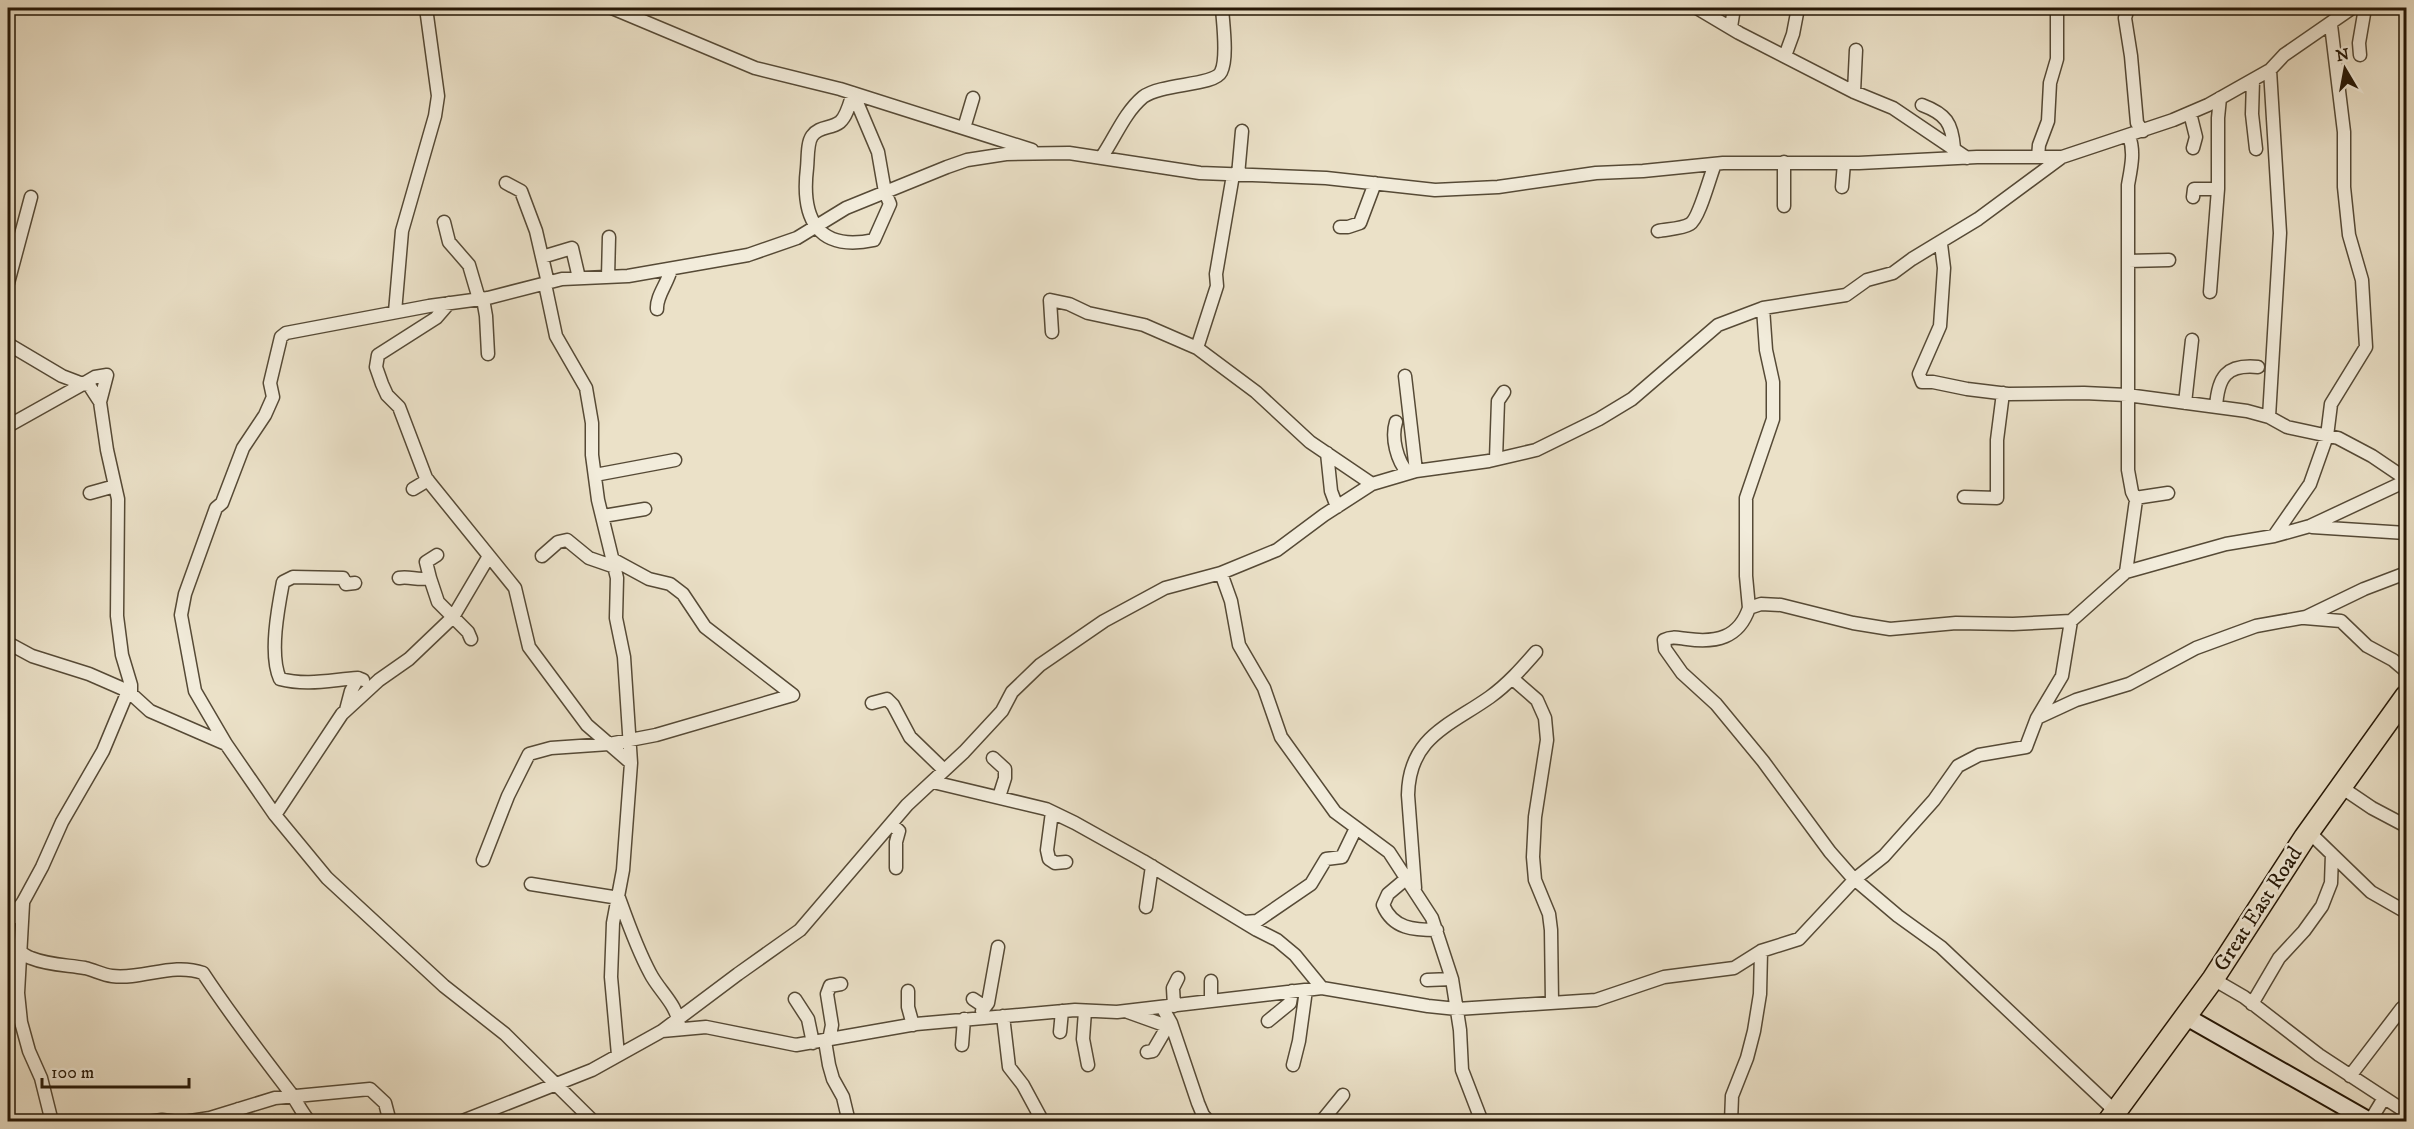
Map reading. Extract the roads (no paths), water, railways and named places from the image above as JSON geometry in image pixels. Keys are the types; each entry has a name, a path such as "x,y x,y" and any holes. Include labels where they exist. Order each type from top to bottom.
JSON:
{"highway":[{"name":"Great East Road","path":"2112,1116 2212,979 2309,832 2406,696"}],"main road":[{"path":"2185,1016 2370,1121"}],"street":[{"path":"395,312 402,231 435,116 438,96 426,8"},
{"path":"612,8 755,68 783,73 853,93 1041,153"},
{"path":"1101,158 1125,117 1144,97 1168,86 1212,81 1221,73 1224,57 1222,8"},
{"path":"1696,8 1854,92 1893,108 1967,158"},
{"path":"1731,27 1734,8"},
{"path":"1785,56 1793,34 1798,8"},
{"path":"2038,157 2048,121 2050,83 2058,59 2057,8"},
{"path":"2128,8 2125,18 2137,123 2143,131"},
{"path":"594,1122 505,1034 444,986 327,878 275,815 226,744 195,691 181,615 184,594 216,508 222,503 243,448 265,415 273,397 270,383 281,337 295,330 481,299 579,278 608,277 671,269 748,255 797,238 846,208 885,192 967,160 1006,154 1069,153 1200,173 1326,178 1435,190 1466,190 1596,173 1715,164 2062,157 2143,131 2190,113 2220,98 2270,70 2284,55 2331,25 2352,8"},
{"path":"2360,55 2359,43 2365,8"},
{"path":"2274,536 2310,484 2327,436 2331,404 2366,347 2362,280 2349,235 2344,187 2344,132 2331,25"},
{"path":"1854,92 1856,50"},
{"path":"2269,417 2280,233 2270,70"},
{"path":"2253,80 2256,149"},
{"path":"853,93 878,152 885,192 890,204 874,240 855,244 829,237 815,226 810,220 804,190 810,138 818,129 839,123 844,117 853,93"},
{"path":"964,128 973,98"},
{"path":"2210,292 2218,189 2220,98"},
{"path":"1922,105 1942,115 1953,130 1954,148"},
{"path":"2190,113 2196,137 2193,148"},
{"path":"1197,348 1216,285 1216,274 1242,131"},
{"path":"2126,572 2134,520 2134,498 2128,470 2127,395 2128,185 2132,160 2129,135"},
{"path":"460,1122 592,1070 679,1024 800,930 907,805 933,782 943,769 964,752 1002,711 1012,692 1040,665 1070,642 1104,621 1165,588 1221,573 1277,550 1372,484 1412,472 1496,459 1536,450 1599,419 1632,399 1718,325 1763,308 1846,295 1867,280 1893,273 1978,219 2062,157"},
{"path":"1784,162 1784,206"},
{"path":"1842,187 1844,163"},
{"path":"1658,231 1691,224 1699,214 1715,164"},
{"path":"506,183 521,191 542,257 556,336 586,388 592,423 595,475 618,591 616,618 624,657 631,763 619,898 613,923 611,976 618,1055"},
{"path":"1340,227 1360,223 1376,183"},
{"path":"2193,197 2194,189 2218,189"},
{"path":"8,283 31,197"},
{"path":"444,222 449,242 469,265 481,299 486,316 488,354"},
{"path":"608,277 609,237"},
{"path":"1941,244 1944,268 1940,326 1922,366 1919,379 1922,382 2003,393 2127,395 2269,417 2287,427 2338,438 2406,480"},
{"path":"542,257 572,248 579,278"},
{"path":"2128,261 2169,260"},
{"path":"657,309 659,296 668,282 671,269"},
{"path":"1052,332 1050,300 1069,304 1088,313 1143,324 1197,348 1256,392 1327,453 1372,484"},
{"path":"449,303 436,318 384,350 376,361 376,367 387,395 399,407 428,480 515,588 527,640 533,653 587,725 631,763"},
{"path":"1763,308 1766,350 1773,382 1773,419 1746,498 1746,576 1749,608 1746,618 1732,634 1703,641 1668,638 1664,640 1665,649 1682,673 1716,704 1763,761 1830,852 1855,879 1898,916 1949,954 2112,1116"},
{"path":"2185,403 2192,340"},
{"path":"8,344 62,376 89,385 100,402"},
{"path":"2216,407 2217,391 2223,375 2236,367 2258,367"},
{"path":"8,426 95,377 107,375 100,402 106,450 118,499 117,616 122,655 131,686 130,693 103,751 62,822 23,902 8,923"},
{"path":"1405,376 1412,472"},
{"path":"1496,459 1498,401 1504,392"},
{"path":"1964,497 1997,498 1997,440 2003,393"},
{"path":"1396,422 1394,429 1401,466 1412,472"},
{"path":"1327,453 1331,491 1336,507"},
{"path":"595,475 675,460"},
{"path":"413,489 428,480"},
{"path":"1749,608 1761,604 1781,605 1853,623 1890,629 1956,623 2016,624 2071,621 2126,572 2226,544 2274,536 2310,526 2406,480"},
{"path":"90,493 115,486"},
{"path":"2134,498 2168,493"},
{"path":"603,516 645,509"},
{"path":"2310,526 2406,534"},
{"path":"483,860 508,796 529,754 551,748 609,744 656,735 793,695 705,627 687,597 670,584 649,579 614,564 589,558 567,540 558,542 542,556"},
{"path":"437,555 426,562 438,602 468,632 471,639"},
{"path":"275,815 328,732 346,711 375,684 409,659 453,617 489,556"},
{"path":"1221,573 1239,645 1264,688 1281,737 1323,799 1335,812 1389,852 1415,890 1437,930 1443,958 1452,979 1462,1070 1482,1122"},
{"path":"2037,718 2076,700 2129,684 2196,648 2256,626 2300,618 2406,573"},
{"path":"399,578 410,576 423,580 430,578"},
{"path":"355,584 346,584 343,578 294,577 283,582 278,607 276,669 280,679 298,684 321,684 337,679 358,678 375,684"},
{"path":"2300,618 2341,621 2367,646 2393,660 2406,671"},
{"path":"679,1024 706,1027 796,1045 913,1024 964,1019 983,1014 1003,1016 1062,1011 1126,1011 1322,988 1457,1009 1596,1000 1664,977 1734,968 1761,951 1799,939 1855,879 1884,856 1934,800 1959,766 1979,755 2026,747 2037,718 2062,676 2071,621"},
{"path":"8,643 32,656 89,674 130,693 150,711 226,744"},
{"path":"1415,890 1407,795 1408,783 1419,750 1444,726 1490,697 1513,679 1536,652"},
{"path":"346,711 351,691 358,678"},
{"path":"1513,679 1538,700 1545,718 1547,740 1535,817 1533,857 1535,880 1549,914 1552,1002"},
{"path":"872,703 887,699 893,705 910,737 943,769"},
{"path":"993,758 1005,769 1005,778 999,797"},
{"path":"933,782 1053,812 1152,866 1277,940 1295,955 1322,988"},
{"path":"2341,787 2372,808 2406,826"},
{"path":"1053,812 1047,850 1049,859 1055,863 1066,862"},
{"path":"891,824 899,831 896,842 897,868"},
{"path":"1244,922 1257,921 1311,884 1326,859 1342,856 1356,828"},
{"path":"2309,832 2371,892 2406,912"},
{"path":"2252,1004 2279,958 2304,931 2322,906 2331,883 2332,854"},
{"path":"1146,907 1152,866"},
{"path":"1407,878 1388,894 1383,905 1387,915 1400,927 1437,930"},
{"path":"531,884 619,898"},
{"path":"619,898 650,974 679,1024"},
{"path":"23,902 18,993 21,1022 29,1052 41,1078 52,1122"},
{"path":"8,944 28,957 47,963 90,969 110,976 130,977 159,970 191,969 203,973 257,1050 295,1097 310,1122"},
{"path":"983,1014 988,1003 998,947"},
{"path":"1731,1122 1732,1096 1747,1058 1754,1031 1760,994 1761,951"},
{"path":"1178,978 1168,1006 1168,1024 1198,1102 1209,1122"},
{"path":"1427,980 1452,979"},
{"path":"2212,979 2252,1004 2319,1055 2406,1112"},
{"path":"1211,981 1211,1001"},
{"path":"822,1041 832,1025 826,994 830,986 841,984"},
{"path":"1293,1065 1299,1041 1306,990"},
{"path":"908,991 908,1007 913,1024"},
{"path":"1268,1021 1290,1003 1292,991"},
{"path":"795,999 822,1041 829,1065 843,1097 849,1122"},
{"path":"973,999 982,1005 983,1014"},
{"path":"2350,1076 2402,1008"},
{"path":"1060,1032 1062,1011"},
{"path":"1085,1011 1083,1039 1088,1065"},
{"path":"1126,1011 1168,1024"},
{"path":"1003,1016 1010,1067 1023,1085 1043,1122"},
{"path":"962,1045 964,1019"},
{"path":"1147,1052 1153,1050 1168,1024"},
{"path":"184,1122 239,1115 275,1098 340,1090 370,1089 385,1103 390,1122"},
{"path":"2370,1121 2384,1098"},
{"path":"1321,1122 1339,1100 1337,1122"},
{"path":"147,1122 162,1120 178,1122"}]}
